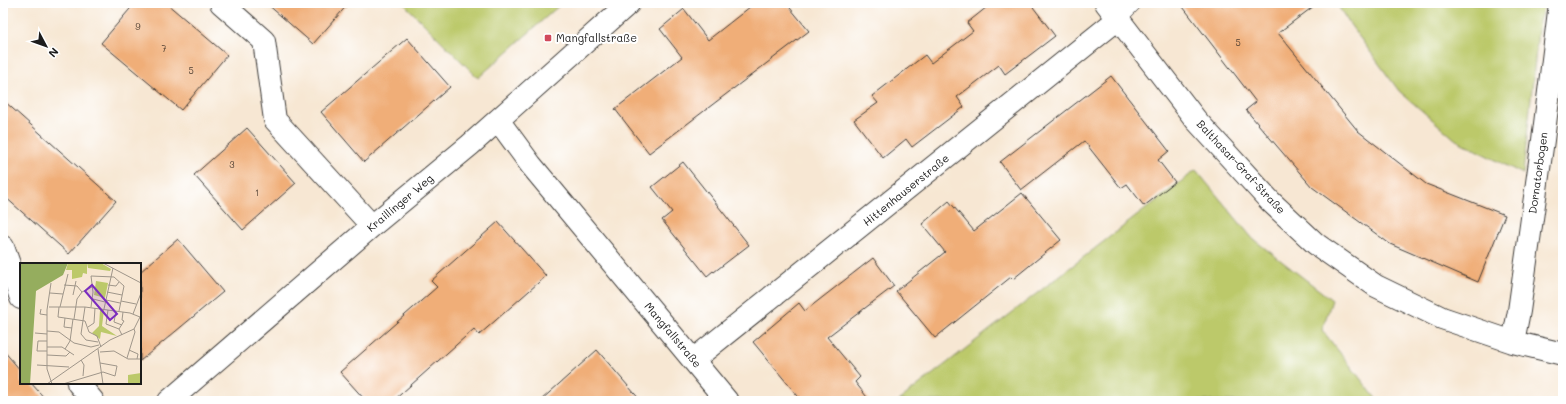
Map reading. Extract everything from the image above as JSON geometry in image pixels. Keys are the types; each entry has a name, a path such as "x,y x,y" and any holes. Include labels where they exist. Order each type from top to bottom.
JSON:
{"street":[{"path":"221,3 264,41 275,120 372,226"},
{"name":"Kraillinger Weg","path":"170,401 372,226 498,120 629,3"},
{"name":"Dornatorbogen","path":"1513,342 1519,311 1538,179 1560,3"},
{"name":"Balthasar-Graf-Straße","path":"1112,11 1196,120 1270,202 1316,244 1376,286 1442,318 1513,342 1563,354"},
{"name":"Hittenhauserstraße","path":"693,360 1112,11"},
{"name":"Mangfallstraße","path":"498,120 531,165 725,400"},
{"path":"3,247 20,295"},
{"path":"79,384 93,401"}],"lane":[{"path":"1112,11 1134,3"}],"green space":[{"path":"403,3 562,3 478,78"},
{"path":"1336,3 1545,3 1539,22 1523,174 1456,140 1399,91"},
{"path":"1196,170 1253,239 1332,300 1322,330 1378,401 898,401"}],"building":[{"path":"135,3 166,3 227,55 181,110 101,43"},
{"path":"266,3 349,3 313,44"},
{"path":"755,3 786,3 809,31 649,153 615,109 682,57 660,29 684,9 708,40"},
{"path":"992,3 1030,3 1055,36 1005,74 999,65 957,97 964,107 912,147 906,139 883,158 854,120 878,103 872,96 925,55 931,63 973,31 967,23"},
{"path":"1180,3 1318,3 1278,33 1358,131 1426,184 1505,215 1478,282 1390,244 1312,187 1246,110 1256,102"},
{"path":"407,38 450,87 364,162 321,112"},
{"path":"1111,76 1169,151 1158,160 1175,182 1144,206 1127,184 1121,188 1084,141 1021,190 1000,162"},
{"path":"3,100 116,201 69,254 3,195"},
{"path":"247,128 296,183 243,230 194,175"},
{"path":"683,162 749,245 707,276 662,220 672,212 652,187"},
{"path":"1022,193 1061,240 1013,279 1011,277 935,338 896,291 945,252 922,224 949,201 974,231"},
{"path":"498,222 546,276 479,335 474,329 393,401 366,401 340,372 437,287 431,281"},
{"path":"178,239 223,292 141,360 141,271"},
{"path":"873,258 894,286 827,337 860,377 855,382 870,401 802,401 753,342 799,303 805,311"},
{"path":"3,350 20,370 20,384 32,384 47,401 3,401"},
{"path":"597,350 641,401 540,401"}],"place":[{"name":"Mangfallstraße","path":"548,38"}]}
